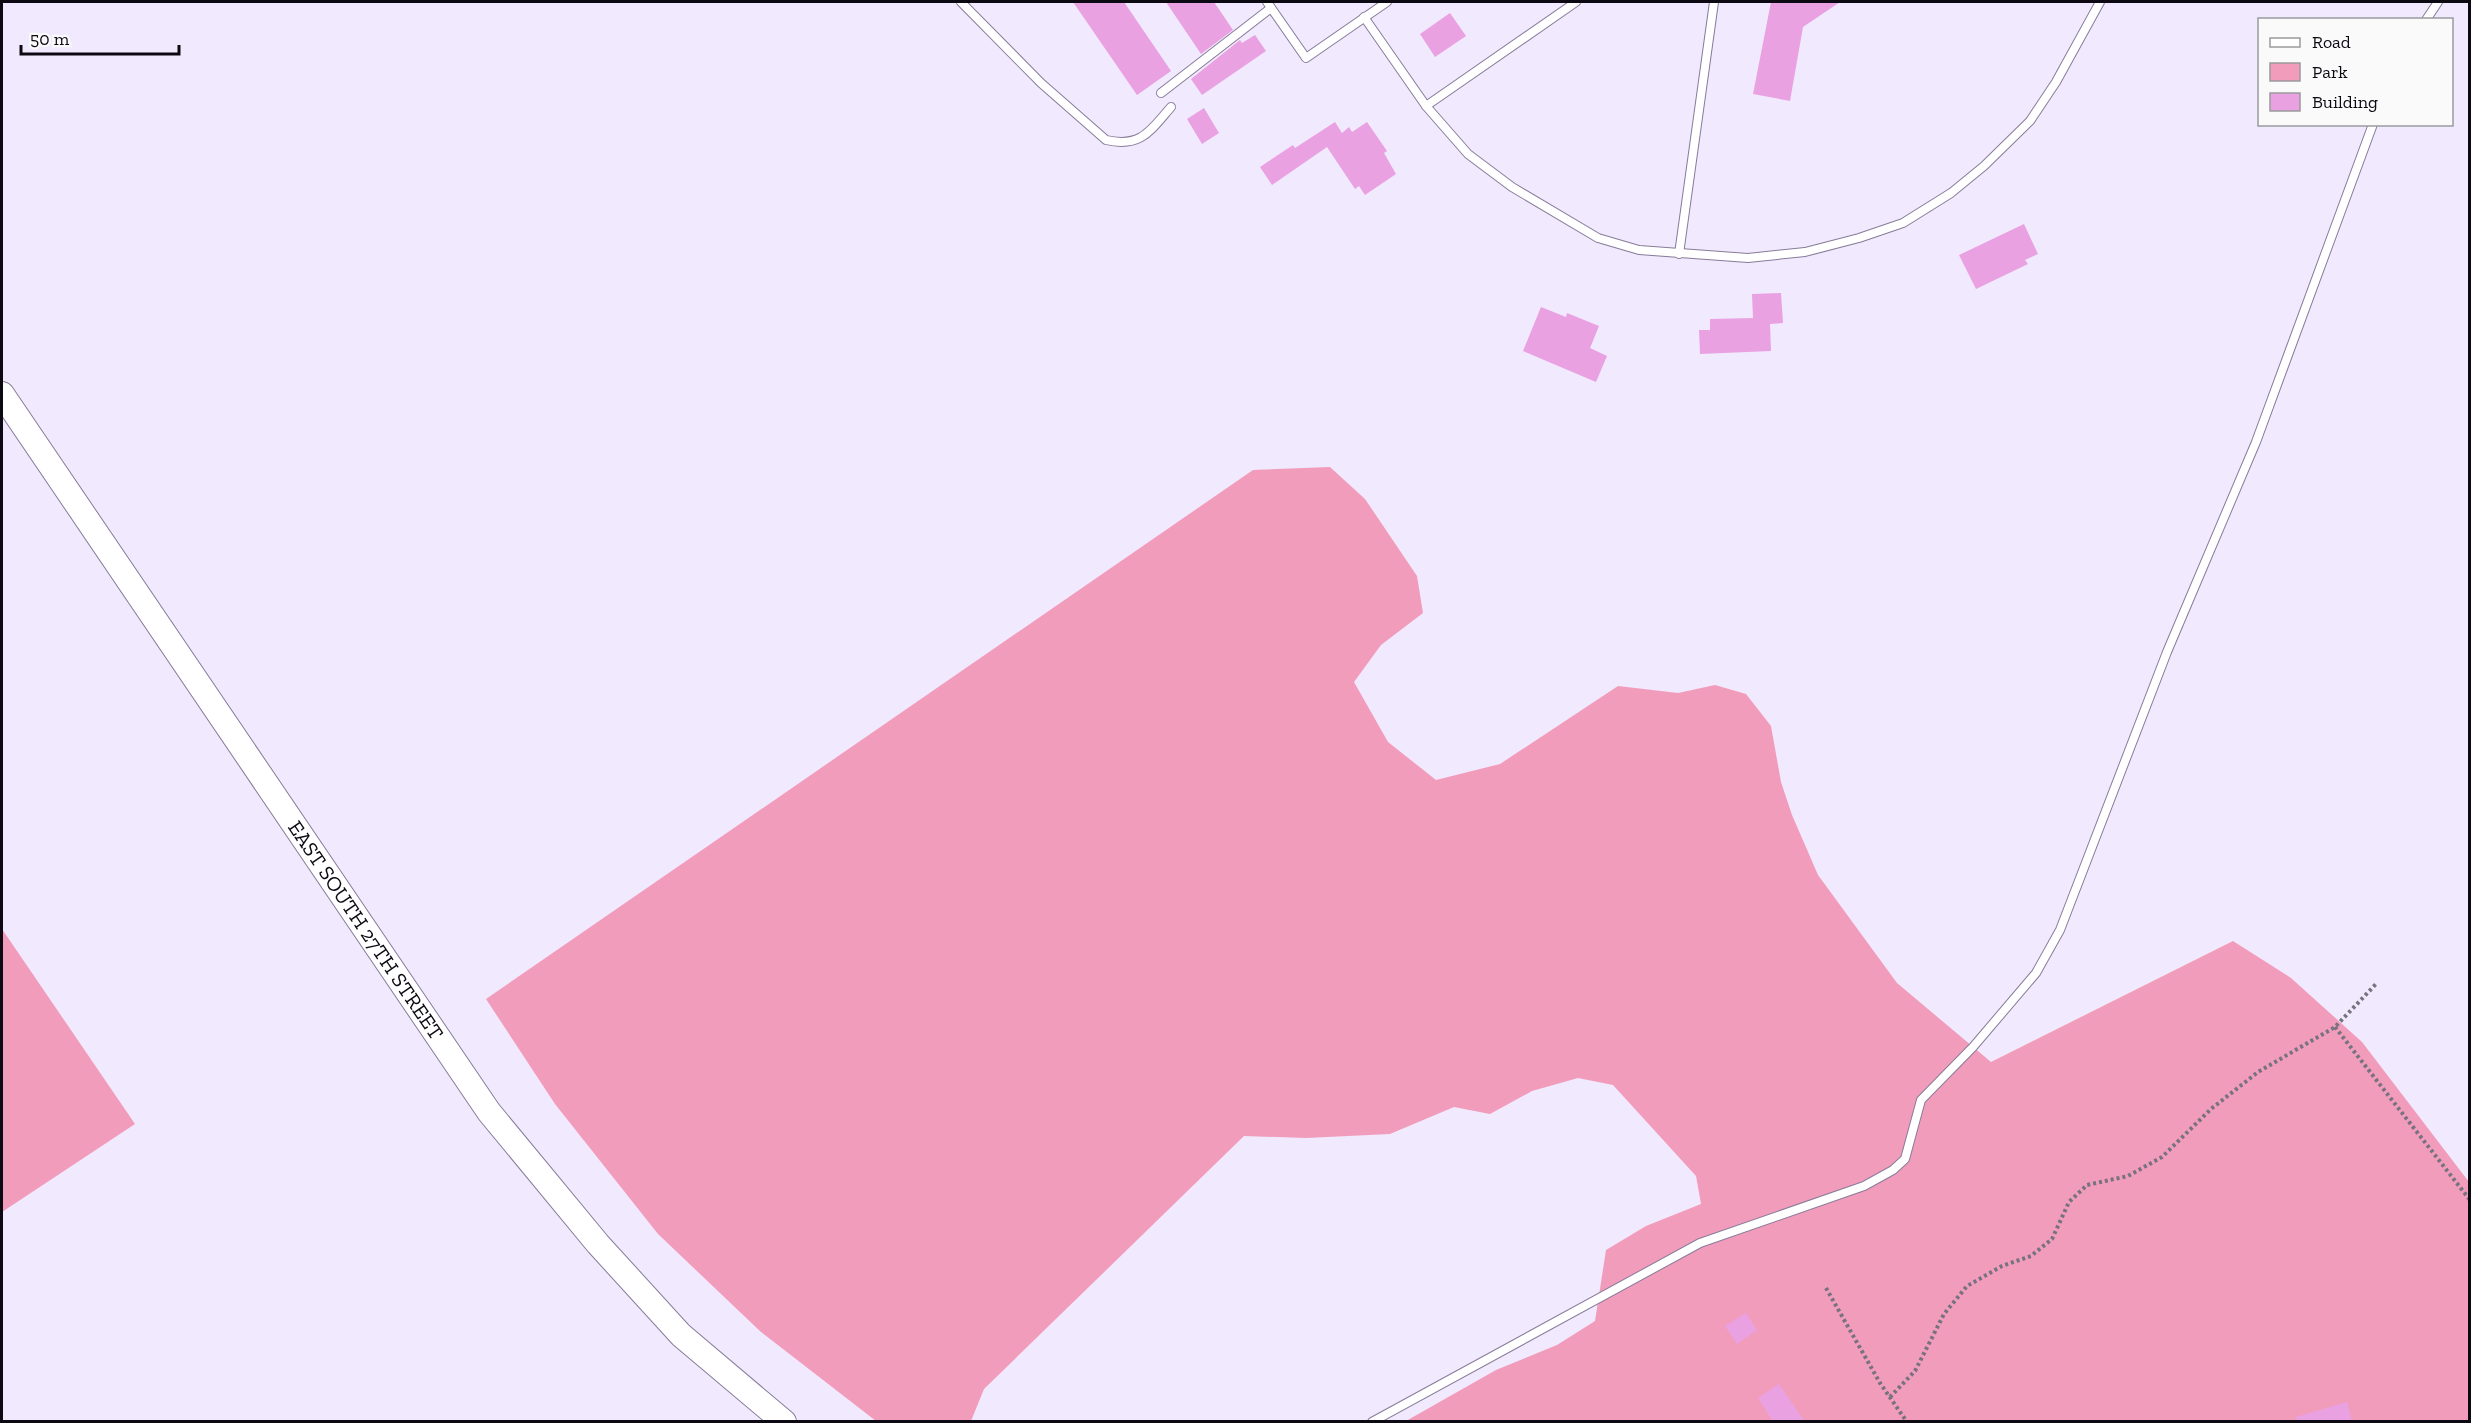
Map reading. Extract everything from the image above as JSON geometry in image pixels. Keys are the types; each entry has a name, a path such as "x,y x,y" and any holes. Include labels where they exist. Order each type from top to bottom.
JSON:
{"main road":[{"name":"EAST SOUTH 27TH STREET","path":"2,394 489,1112 598,1244 681,1335 784,1422"}],"lane":[{"path":"961,2 1041,83 1106,140 1133,143 1151,130 1171,107"},
{"path":"1161,93 1269,5 1306,58 1387,2"},
{"path":"1426,106 1576,2"},
{"path":"1679,254 1714,2"},
{"path":"1364,17 1426,106 1468,154 1512,187 1598,238 1639,250 1749,258 1805,252 1859,238 1903,223 1951,193 1984,166 2030,121 2056,82 2100,2"},
{"path":"2427,18 2438,2"},
{"path":"1372,1422 1700,1242 1863,1186 1893,1170 1905,1159 1921,1100 1973,1047 2036,973 2060,930 2168,652 2256,442 2372,126"}],"path":[{"path":"1890,1397 1915,1371 1944,1314 1967,1286 2002,1266 2031,1256 2052,1239 2069,1202 2087,1185 2128,1176 2162,1157 2211,1109 2258,1072 2335,1027 2376,984"},
{"path":"2335,1027 2469,1200"},
{"path":"1826,1288 1907,1422"}],"green space":[{"path":"1330,467 1365,499 1417,576 1423,613 1381,645 1354,682 1388,742 1436,780 1500,764 1618,686 1678,693 1715,685 1746,694 1771,726 1781,782 1792,815 1818,875 1897,983 1991,1062 2233,941 2291,978 2362,1042 2469,1182 2469,1421 1406,1421 1496,1370 1557,1345 1595,1321 1606,1250 1646,1226 1701,1204 1696,1176 1613,1085 1578,1078 1532,1091 1490,1114 1454,1107 1390,1134 1306,1138 1244,1136 984,1389 971,1421 876,1421 761,1332 658,1234 555,1104 486,999 1253,470"},
{"path":"2,929 135,1124 2,1212"}],"building":[{"path":"1073,2 1124,2 1171,71 1137,95"},
{"path":"1166,2 1214,2 1233,30 1201,54"},
{"path":"1771,2 1840,2 1803,27 1790,101 1753,94"},
{"path":"1450,13 1466,36 1435,57 1420,34"},
{"path":"1255,35 1266,51 1202,95 1191,79 1240,40 1242,43"},
{"path":"1204,108 1219,133 1202,144 1187,119"},
{"path":"1335,122 1342,133 1349,127 1352,132 1367,122 1387,151 1384,153 1396,174 1365,195 1359,186 1355,189 1327,147 1272,185 1260,167 1293,145 1295,148"},
{"path":"2024,224 2038,254 2025,260 2028,264 1976,289 1959,255"},
{"path":"1781,293 1783,323 1770,324 1771,351 1700,354 1699,330 1710,330 1710,319 1753,318 1752,294"},
{"path":"1541,307 1566,317 1567,313 1599,326 1590,348 1607,356 1596,382 1523,351"},
{"path":"1746,1313 1757,1330 1737,1344 1725,1326"},
{"path":"1779,1384 1805,1422 1773,1422 1758,1398"},
{"path":"2347,1402 2352,1422 2297,1422 2296,1417"}]}
